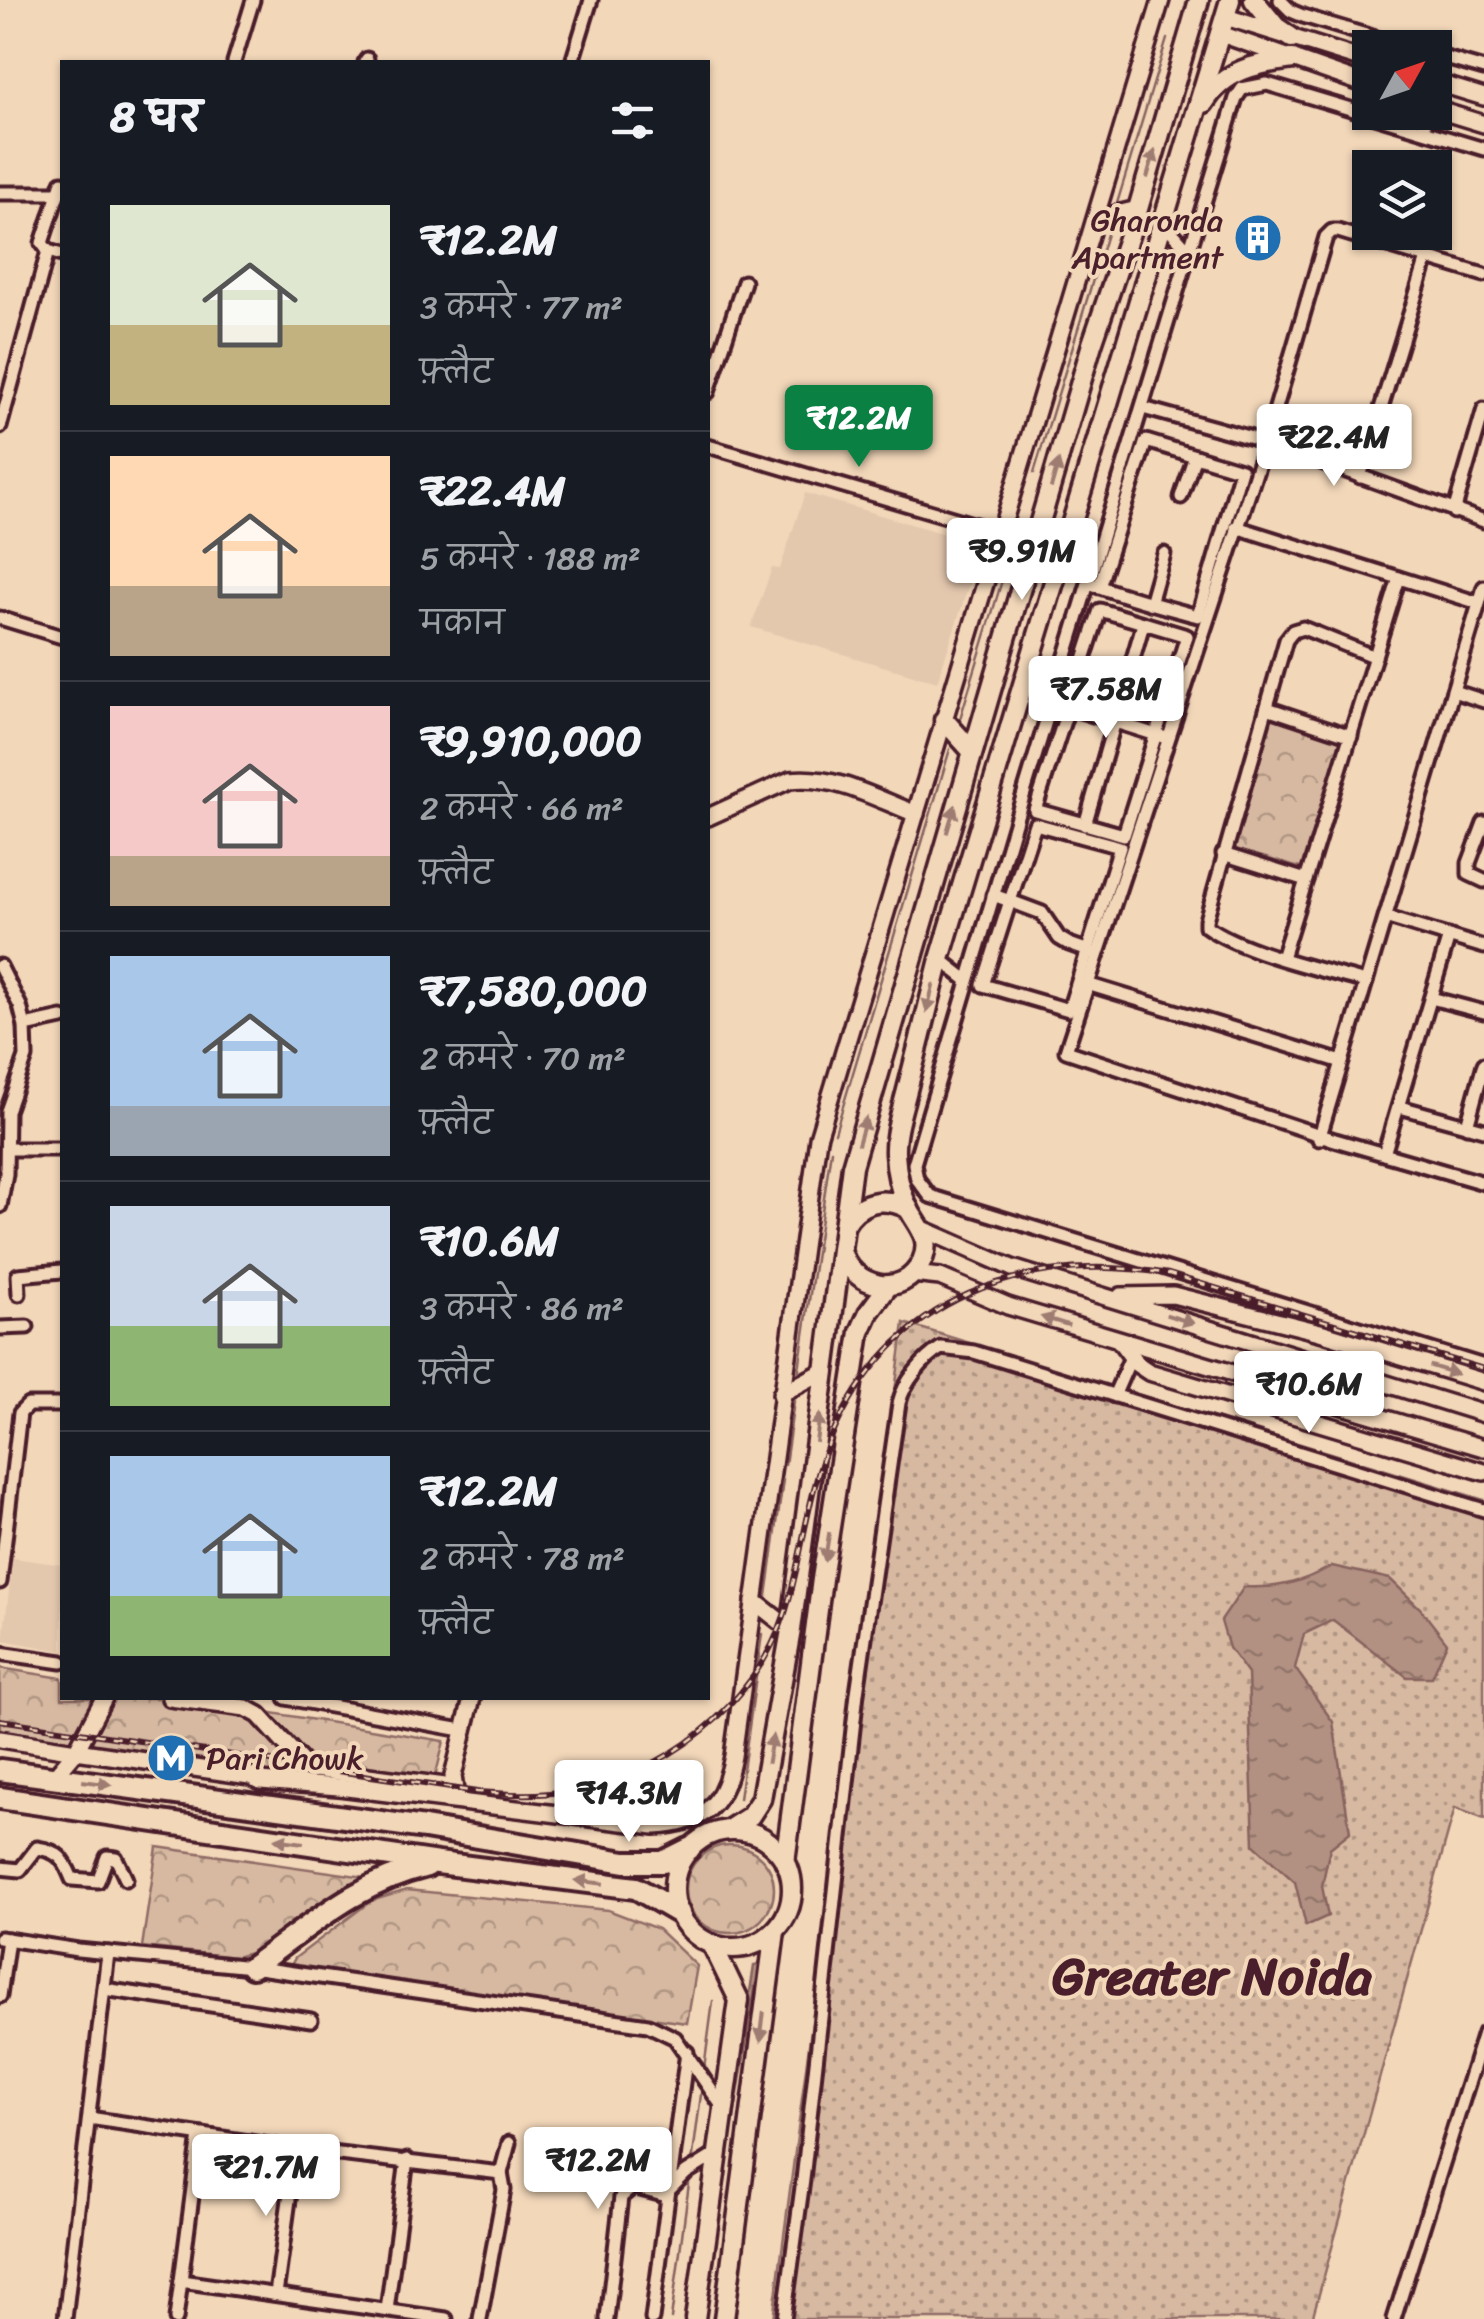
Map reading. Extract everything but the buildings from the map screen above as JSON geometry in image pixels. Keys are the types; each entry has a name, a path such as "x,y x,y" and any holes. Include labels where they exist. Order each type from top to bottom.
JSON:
{"highway":[{"path":"0,1770 425,1828 625,1862 662,1862 689,1849"},
{"path":"0,1798 438,1864 636,1888 679,1913"},
{"path":"252,1967 370,1884 438,1864"}],"main road":[{"path":"728,1830 750,1816 761,1800 791,1630 852,1166 972,751 1199,0"},
{"path":"1254,0 1276,27 1292,38"},
{"path":"785,1862 822,1579 860,1332 889,1285 912,1274 922,1261 926,1245 923,1229 909,1209 900,1182 895,1150 940,960 1226,17"},
{"path":"1197,115 1210,93 1240,69 1293,59"},
{"path":"1102,315 1102,362 1111,363 1126,346"},
{"path":"944,720 972,751"},
{"path":"843,1227 866,1204 888,1201 909,1209"},
{"path":"840,1249 857,1277 867,1283 889,1285"},
{"path":"695,2319 718,2152 716,2099 739,2000 712,1944 687,1926 679,1913 675,1880 689,1849 713,1833 745,1831 775,1847 785,1862 791,1879 786,1916 761,1941 745,1946 712,1944"},
{"path":"724,2319 775,1930"}],"street":[{"path":"235,60 253,0"},
{"path":"573,60 591,0"},
{"path":"201,1700 247,1703 308,1768 444,1787 457,1801 655,1826 678,1825 697,1818 721,1796 729,1779 818,1138 1161,0"},
{"path":"1280,0 1291,11 1352,30"},
{"path":"1226,17 1352,56"},
{"path":"1226,17 1293,59 1352,80"},
{"path":"1452,60 1484,69"},
{"path":"1484,149 1267,84 1242,89 1236,98 1143,408 1140,438 1094,585 1052,701 914,1164 917,1180 930,1196 1484,1366"},
{"path":"1452,87 1484,96"},
{"path":"1452,114 1484,124"},
{"path":"0,193 60,187"},
{"path":"60,190 42,243 48,251 60,254"},
{"path":"1096,219 1138,209"},
{"path":"1164,223 1190,251"},
{"path":"1484,275 1338,230 1326,237 1266,442 1162,737 1092,952 1069,1010 983,985 1035,824 1120,847 1092,952 1087,984 1066,1051 1320,1139 1484,1183"},
{"path":"0,426 48,251"},
{"path":"1360,477 1426,258"},
{"path":"710,386 744,282"},
{"path":"1143,408 1266,442 1484,521"},
{"path":"1454,512 1484,408"},
{"path":"1094,585 1198,616 1241,470 1140,438"},
{"path":"710,447 1000,532"},
{"path":"1181,497 1195,456"},
{"path":"1236,527 1479,603"},
{"path":"1150,603 1164,554"},
{"path":"1282,958 1399,578"},
{"path":"1320,1139 1484,587"},
{"path":"1100,610 1142,624 1187,636 1162,737 1124,835 1035,810 1100,610"},
{"path":"0,618 60,635"},
{"path":"1085,825 1142,624"},
{"path":"1366,982 1282,958 1206,926 1222,854 1286,640 1302,628 1375,657"},
{"path":"1453,691 1484,700"},
{"path":"1052,701 1162,737"},
{"path":"1267,708 1351,736"},
{"path":"710,816 790,780 805,778 828,779 916,814"},
{"path":"1484,822 1468,874 1484,881"},
{"path":"1222,854 1306,880"},
{"path":"993,896 1042,913 1059,938 1092,952"},
{"path":"1385,916 1484,947"},
{"path":"1384,1154 1449,936"},
{"path":"940,960 968,980"},
{"path":"0,966 20,1006 26,1057 7,1111 0,1206"},
{"path":"1087,984 1342,1062"},
{"path":"1432,998 1484,1012"},
{"path":"25,1026 60,1018"},
{"path":"1467,1126 1484,1064"},
{"path":"1400,1107 1484,1130"},
{"path":"6,1149 60,1149"},
{"path":"923,1229 1012,1268 1484,1414"},
{"path":"19,1294 18,1275 60,1271"},
{"path":"912,1274 940,1277 1008,1306 1484,1448"},
{"path":"1112,1297 1172,1295 1320,1332 1484,1382"},
{"path":"0,1328 27,1327"},
{"path":"1119,1340 1149,1372 1484,1472"},
{"path":"784,2319 852,1732 900,1396 931,1354 948,1347 974,1352 1484,1510"},
{"path":"1114,1396 1131,1357"},
{"path":"781,1394 826,1370"},
{"path":"0,1582 20,1413 28,1405 60,1405"},
{"path":"754,1602 791,1630"},
{"path":"0,1653 60,1662"},
{"path":"54,1777 76,1751 103,1700"},
{"path":"297,1700 462,1730"},
{"path":"444,1787 471,1700"},
{"path":"0,1739 250,1776 260,1781 444,1787 457,1801"},
{"path":"260,1781 270,1807"},
{"path":"0,1868 20,1870 37,1848 54,1850 65,1860 72,1878 98,1881 106,1857 116,1858 126,1879"},
{"path":"0,1996 4,1939 252,1967 648,2026 675,2038 716,2099"},
{"path":"65,2319 108,1952"},
{"path":"104,1989 311,2020"},
{"path":"1394,2319 1484,2033"},
{"path":"652,2319 686,2052"},
{"path":"88,2118 296,2149 502,2173"},
{"path":"176,2319 200,2134"},
{"path":"480,2319 509,2143"},
{"path":"607,2319 630,2144"},
{"path":"276,2294 296,2149"},
{"path":"668,2194 691,2170 718,2152"},
{"path":"388,2310 406,2160"},
{"path":"623,2192 633,2187 668,2194"},
{"path":"180,2280 446,2319"}],"shaded area":[{"path":"805,493 982,545 937,682 751,627 772,568 780,569"},
{"path":"13,1558 60,1565 60,1651 3,1640"}],"green space":[{"path":"1270,715 1344,739 1303,869 1232,848"},
{"path":"904,1323 1484,1500 1484,1819 1455,1808 1312,2319 773,2319"},
{"path":"0,1668 60,1678 60,1700 192,1700 444,1741 432,1790 415,1796 0,1730"},
{"path":"730,1845 747,1848 761,1858 771,1872 771,1906 761,1920 747,1930 730,1933 713,1930 699,1920 689,1906 686,1889 689,1872 699,1858 713,1848"},
{"path":"157,1847 365,1877 272,1946 236,1957 142,1947"},
{"path":"407,1890 608,1910 658,1929 697,1966 687,2023 290,1967 295,1958 371,1901"}],"water":[{"path":"1332,1566 1390,1579 1420,1608 1447,1643 1432,1677 1407,1677 1333,1620 1304,1634 1295,1668 1333,1722 1350,1832 1330,1848 1322,1886 1328,1916 1306,1926 1295,1882 1254,1845 1248,1674 1229,1648 1221,1621 1244,1587 1290,1583"},
{"path":"759,1965 733,2124 729,2124 754,1966"}],"waterway":[{"path":"1115,210 1167,39"},
{"path":"1034,473 1107,234"},
{"path":"959,722 1007,564"},
{"path":"835,1133 950,749"},
{"path":"798,1376 831,1150"},
{"path":"785,1465 794,1401"},
{"path":"766,1603 783,1480"},
{"path":"739,1799 762,1634"},
{"path":"704,2069 713,2001"},
{"path":"692,2163 702,2087"},
{"path":"671,2319 690,2176"}],"railway":[{"path":"0,1720 477,1792 544,1794 603,1783 637,1771 701,1732 752,1678 785,1613 823,1459 857,1389 889,1349 927,1317 969,1294 1015,1278 1064,1270 1116,1268 1169,1274 1484,1369"}],"place":[{"name":"Gharonda Apartment","path":"1258,238"},
{"name":"Pari Chowk","path":"171,1758"}],"district":[{"name":"Greater Noida","path":"1212,1976"}]}
